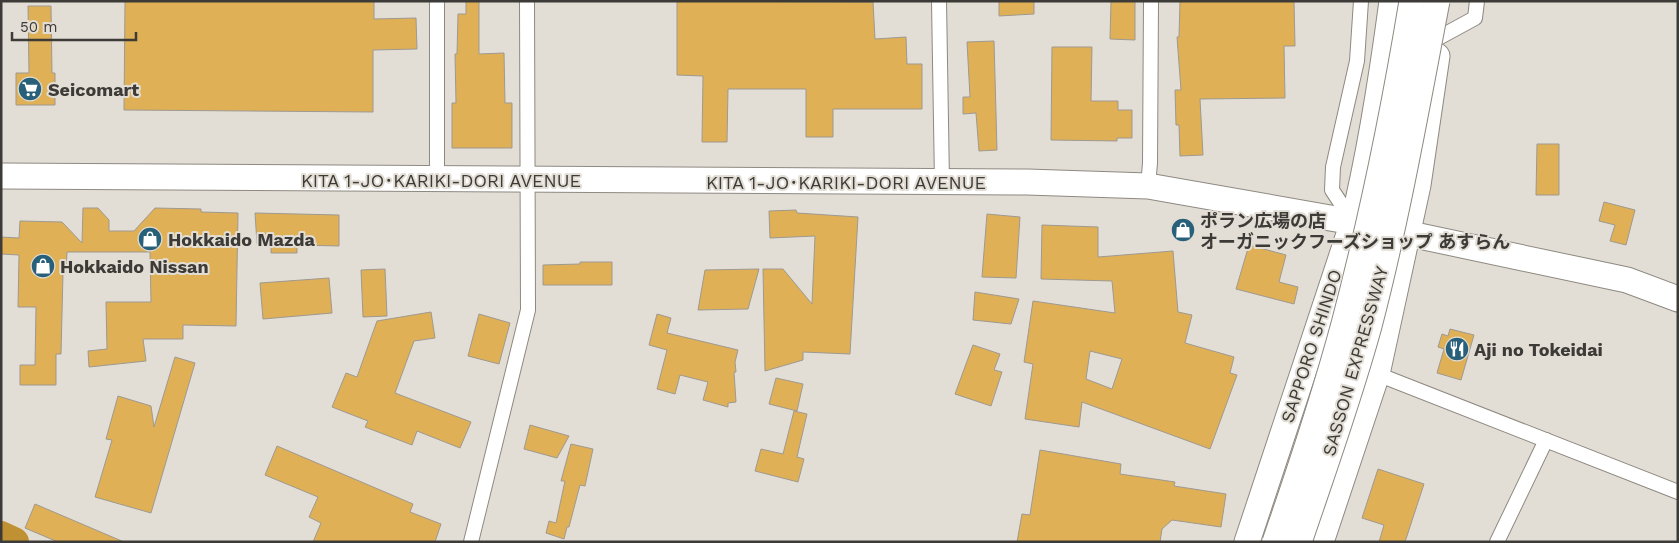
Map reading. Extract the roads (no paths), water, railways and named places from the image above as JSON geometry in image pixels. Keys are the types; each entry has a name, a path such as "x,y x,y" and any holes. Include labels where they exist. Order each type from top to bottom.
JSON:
{"highway":[{"path":"1376,1 1373,18 1378,100"},
{"name":"SAPPORO SHINDO","path":"1247,542 1353,222 1365,174 1392,1"},
{"name":"SASSON EXPRESSWAY","path":"1275,542 1309,441 1343,326 1372,210 1412,1"},
{"name":"SASSON EXPRESSWAY","path":"1299,542 1333,444 1369,327 1397,204 1437,1"},
{"path":"1321,542 1377,374 1409,232 1428,131 1443,1"},
{"name":"KITA 1-JO･KARIKI-DORI AVENUE","path":"1,176 527,181 942,182 1148,186 1409,232 1627,280 1678,299"}],"street":[{"path":"437,1 437,179"},
{"path":"471,542 528,310 527,1"},
{"path":"939,1 942,182"},
{"path":"1148,186 1150,163 1151,1"},
{"path":"1353,222 1332,190 1333,167 1357,61 1361,1"},
{"path":"1440,37 1474,18 1477,1"},
{"path":"1377,374 1678,492"},
{"path":"1497,542 1546,440"}],"waterway":[{"path":"1,536 14,542"}],"place":[{"name":"Seicomart","path":"30,89"},
{"name":"ポラン広場の店 オーガニックフーズショップ あすらん","path":"1183,230"},
{"name":"Hokkaido Mazda","path":"150,239"},
{"name":"Hokkaido Nissan","path":"43,266"},
{"name":"Aji no Tokeidai","path":"1457,349"}]}
